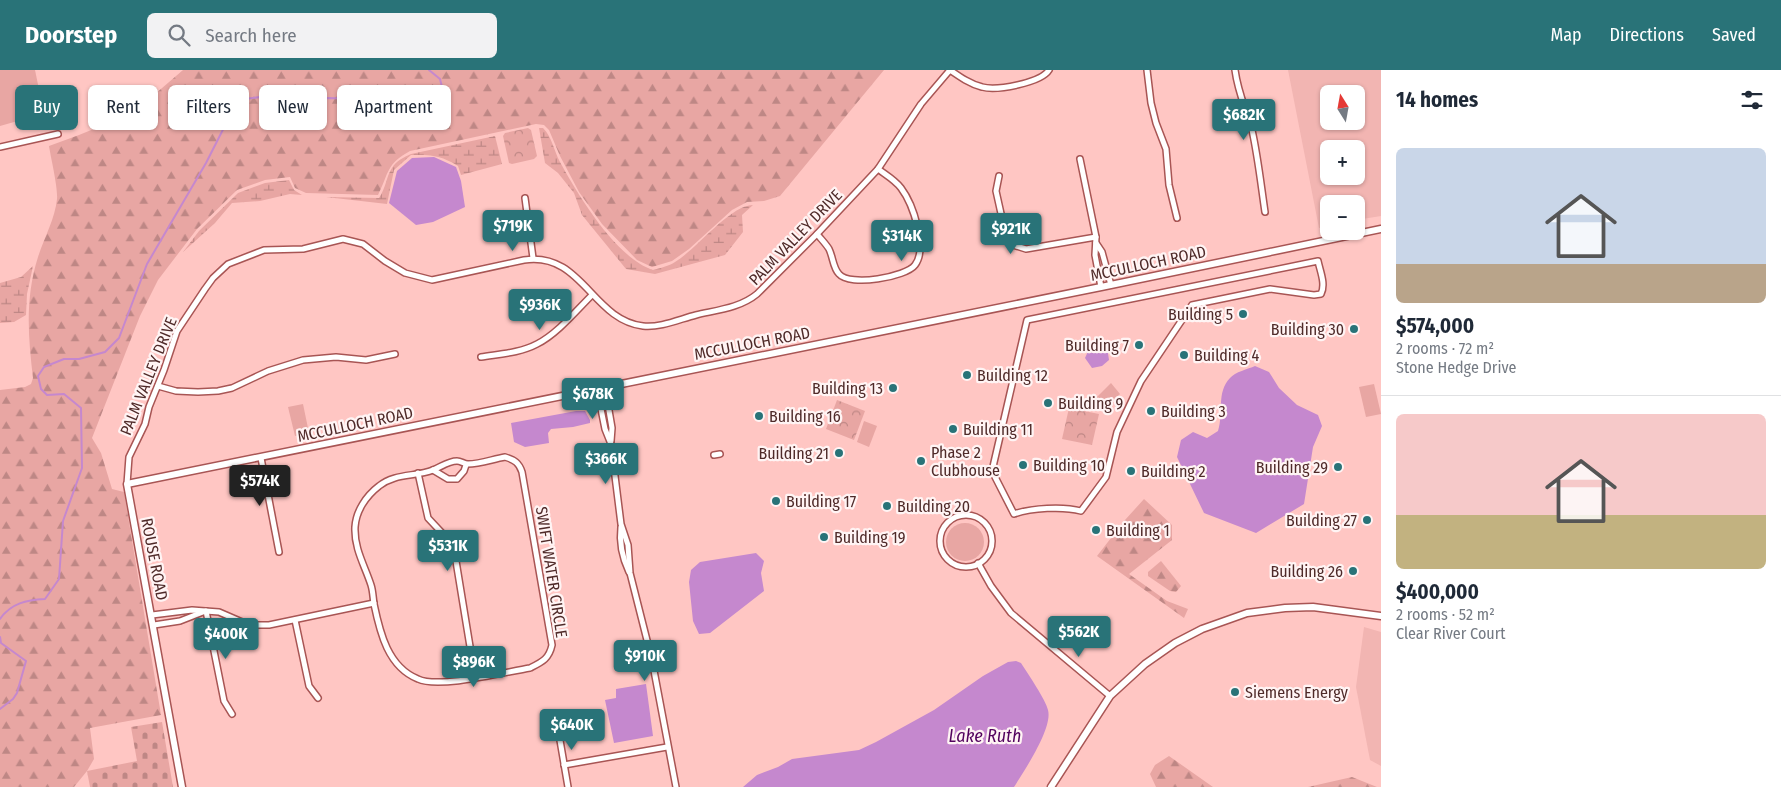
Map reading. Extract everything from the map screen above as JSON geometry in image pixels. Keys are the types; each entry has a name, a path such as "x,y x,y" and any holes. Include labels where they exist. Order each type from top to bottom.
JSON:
{"street":[{"path":"950,70 964,80 981,87 991,88 1035,79 1047,74 1049,70"},
{"name":"PALM VALLEY DRIVE","path":"127,484 128,457 145,424 149,407 177,331 213,278 228,264 264,250 303,249 342,239 363,244 371,252 406,272 432,280 533,258 549,261 562,266 576,275 592,295 621,319 646,326 731,307 750,300 757,294 817,234 878,168 921,104 950,70"},
{"path":"1146,70 1156,123 1166,149 1172,200 1177,218"},
{"path":"1235,70 1238,89 1256,148 1265,212"},
{"path":"0,147 58,134"},
{"path":"1080,159 1096,236 1095,254 1102,287"},
{"path":"817,234 829,250 839,274 847,280 858,281 892,276 910,270 915,265 920,254 920,241 910,205 898,184 878,168"},
{"path":"999,176 996,191 1006,236 1013,245 1026,249 1096,236"},
{"path":"525,198 533,258"},
{"name":"MCCULLOCH ROAD","path":"127,484 1381,229"},
{"path":"1096,243 1102,252 1111,285"},
{"path":"1318,261 1323,284 1321,294 1314,295 1270,289 1192,305 1141,381 1117,432 1106,477 1081,511 1072,508 1024,511 1014,514 1009,508 992,472 1027,320 1318,261"},
{"path":"1097,264 1104,263"},
{"path":"480,357 519,350 546,339 592,295"},
{"path":"158,386 176,391 218,391 232,388 268,370 303,360 336,357 366,360 395,354"},
{"path":"605,387 612,428 611,444 621,524 620,547 623,560 630,573 652,660 676,787"},
{"path":"597,389 605,430 611,444"},
{"name":"SWIFT WATER CIRCLE","path":"505,457 519,464 522,472 552,646 550,655 542,662 530,668 432,683 418,680 400,669 389,654 374,604 371,586 358,554 355,527 360,509 367,498 379,486 393,477 433,470 441,465 458,461 466,465 505,457"},
{"path":"261,458 279,552"},
{"name":"SWIFT WATER CIRCLE","path":"433,470 448,479 457,479 464,471 466,465"},
{"path":"418,473 428,518 443,534 455,555 475,677"},
{"name":"ROUSE ROAD","path":"127,484 182,787"},
{"path":"970,515 986,524 992,541 990,550 985,558 978,563 971,566 954,564 944,553 940,542 941,533 951,519 970,515"},
{"path":"978,563 990,586 1011,613 1110,696"},
{"path":"152,615 192,610 219,612 249,625 258,626 374,604"},
{"path":"1051,787 1110,696 1146,664 1175,642 1202,629 1247,614 1299,606 1381,616"},
{"path":"154,625 180,621 206,611"},
{"path":"206,611 224,701 232,714"},
{"path":"1372,616 1381,620"},
{"path":"295,620 309,686 318,698"},
{"path":"556,717 568,787"},
{"path":"564,765 667,747"}],"shaded area":[{"path":"1288,70 1381,70 1381,216 1365,219 1365,195 1320,195 1320,228"},
{"path":"1364,627 1381,632 1381,766 1370,760 1356,687"}],"green space":[{"path":"0,70 35,70 38,85 15,85 15,122 0,126"},
{"path":"183,70 884,70 780,196 764,201 747,202 732,210 689,249 672,261 652,267 637,260 602,224 579,192 549,130 544,125 536,124 410,151 392,165 378,195 306,193 295,188 290,177 265,180 237,190 197,229 158,280 140,316 92,438 101,453 112,489 124,492 161,715 90,728 94,759 74,787 0,787 0,390 25,387 31,384 33,378 29,332 31,287 38,257 52,221 57,199 49,146 91,130 158,130 158,92"},
{"path":"528,128 531,130 537,156 534,159 509,163 503,136 505,133"},
{"path":"539,128 543,128 549,136 568,176 599,224 625,253 639,263 653,270 673,263 684,256 734,212 753,205 742,215 743,232 725,255 655,274 626,269 582,215 574,193 558,173 545,163"},
{"path":"495,136 502,164 461,175 458,166 441,158 411,155 394,170 387,204 326,197 379,198 392,168 406,156"},
{"path":"289,180 294,190 302,195 290,194 260,201 232,203 215,223 183,252 199,231 238,193 265,183"},
{"path":"33,266 27,294 26,315 14,322 0,323 0,283 21,277"},
{"path":"1111,383 1120,394 1106,408 1096,398"},
{"path":"1374,384 1381,414 1366,417 1359,387"},
{"path":"837,400 865,411 854,440 826,429"},
{"path":"303,404 309,433 295,436 288,407"},
{"path":"1069,408 1099,414 1092,445 1062,439"},
{"path":"864,421 877,426 869,447 857,442"},
{"path":"1144,499 1172,525 1172,540 1129,574 1167,601 1188,609 1184,618 1097,556"},
{"path":"965,523 978,529 984,542 978,555 965,561 952,555 946,542 952,529"},
{"path":"1161,561 1181,586 1176,592 1170,591 1148,576 1148,572"},
{"path":"162,722 173,787 90,787 87,771 137,761 131,727"},
{"path":"1169,756 1213,787 1156,787 1150,774 1155,765"},
{"path":"1352,777 1377,787 1308,787"}],"water":[{"path":"434,157 456,167 461,181 465,207 433,222 416,225 389,203 397,171 412,158"},
{"path":"1099,345 1107,347 1109,360 1102,366 1092,368 1085,358 1090,347"},
{"path":"1255,366 1269,372 1279,388 1297,405 1318,415 1322,426 1313,447 1304,504 1256,533 1204,513 1177,457 1181,440 1193,432 1207,438 1218,431 1223,390 1226,384 1235,374"},
{"path":"585,411 590,423 551,429 548,433 549,443 525,447 514,442 511,423"},
{"path":"756,553 764,561 761,573 764,591 710,633 699,634 693,621 689,582 691,570 700,562"},
{"name":"Lake Ruth","path":"1016,661 1021,663 1047,706 1048,718 1037,749 1014,787 743,787 757,775 792,759 859,750 934,710 983,676 1008,662"},
{"path":"646,684 653,736 614,743 605,700 616,698 616,689"}],"waterway":[{"path":"0,619 9,609 20,603 45,599 59,579 63,521 82,468 81,408 64,394 47,395 41,389 38,376 44,367 64,359 79,359 105,352 119,338 147,264 206,163 238,100 268,96 292,104 327,98 361,99 418,113 431,112 443,91 440,79 429,70"},
{"path":"0,637 1,643 26,661 17,693 13,699 0,709"}],"place":[{"name":"Building 5","path":"1243,314"},
{"name":"Building 30","path":"1354,329"},
{"name":"Building 7","path":"1139,345"},
{"name":"Building 4","path":"1184,355"},
{"name":"Building 12","path":"967,375"},
{"name":"Building 13","path":"893,388"},
{"name":"Building 9","path":"1048,403"},
{"name":"Building 3","path":"1151,411"},
{"name":"Building 16","path":"759,416"},
{"name":"Building 11","path":"953,429"},
{"name":"Building 21","path":"839,453"},
{"name":"Phase 2 Clubhouse","path":"921,461"},
{"name":"Building 10","path":"1023,465"},
{"name":"Building 29","path":"1338,467"},
{"name":"Building 2","path":"1131,471"},
{"name":"Building 17","path":"776,501"},
{"name":"Building 20","path":"887,506"},
{"name":"Building 27","path":"1367,520"},
{"name":"Building 1","path":"1096,530"},
{"name":"Building 19","path":"824,537"},
{"name":"Building 26","path":"1353,571"},
{"name":"Siemens Energy","path":"1235,692"}]}
